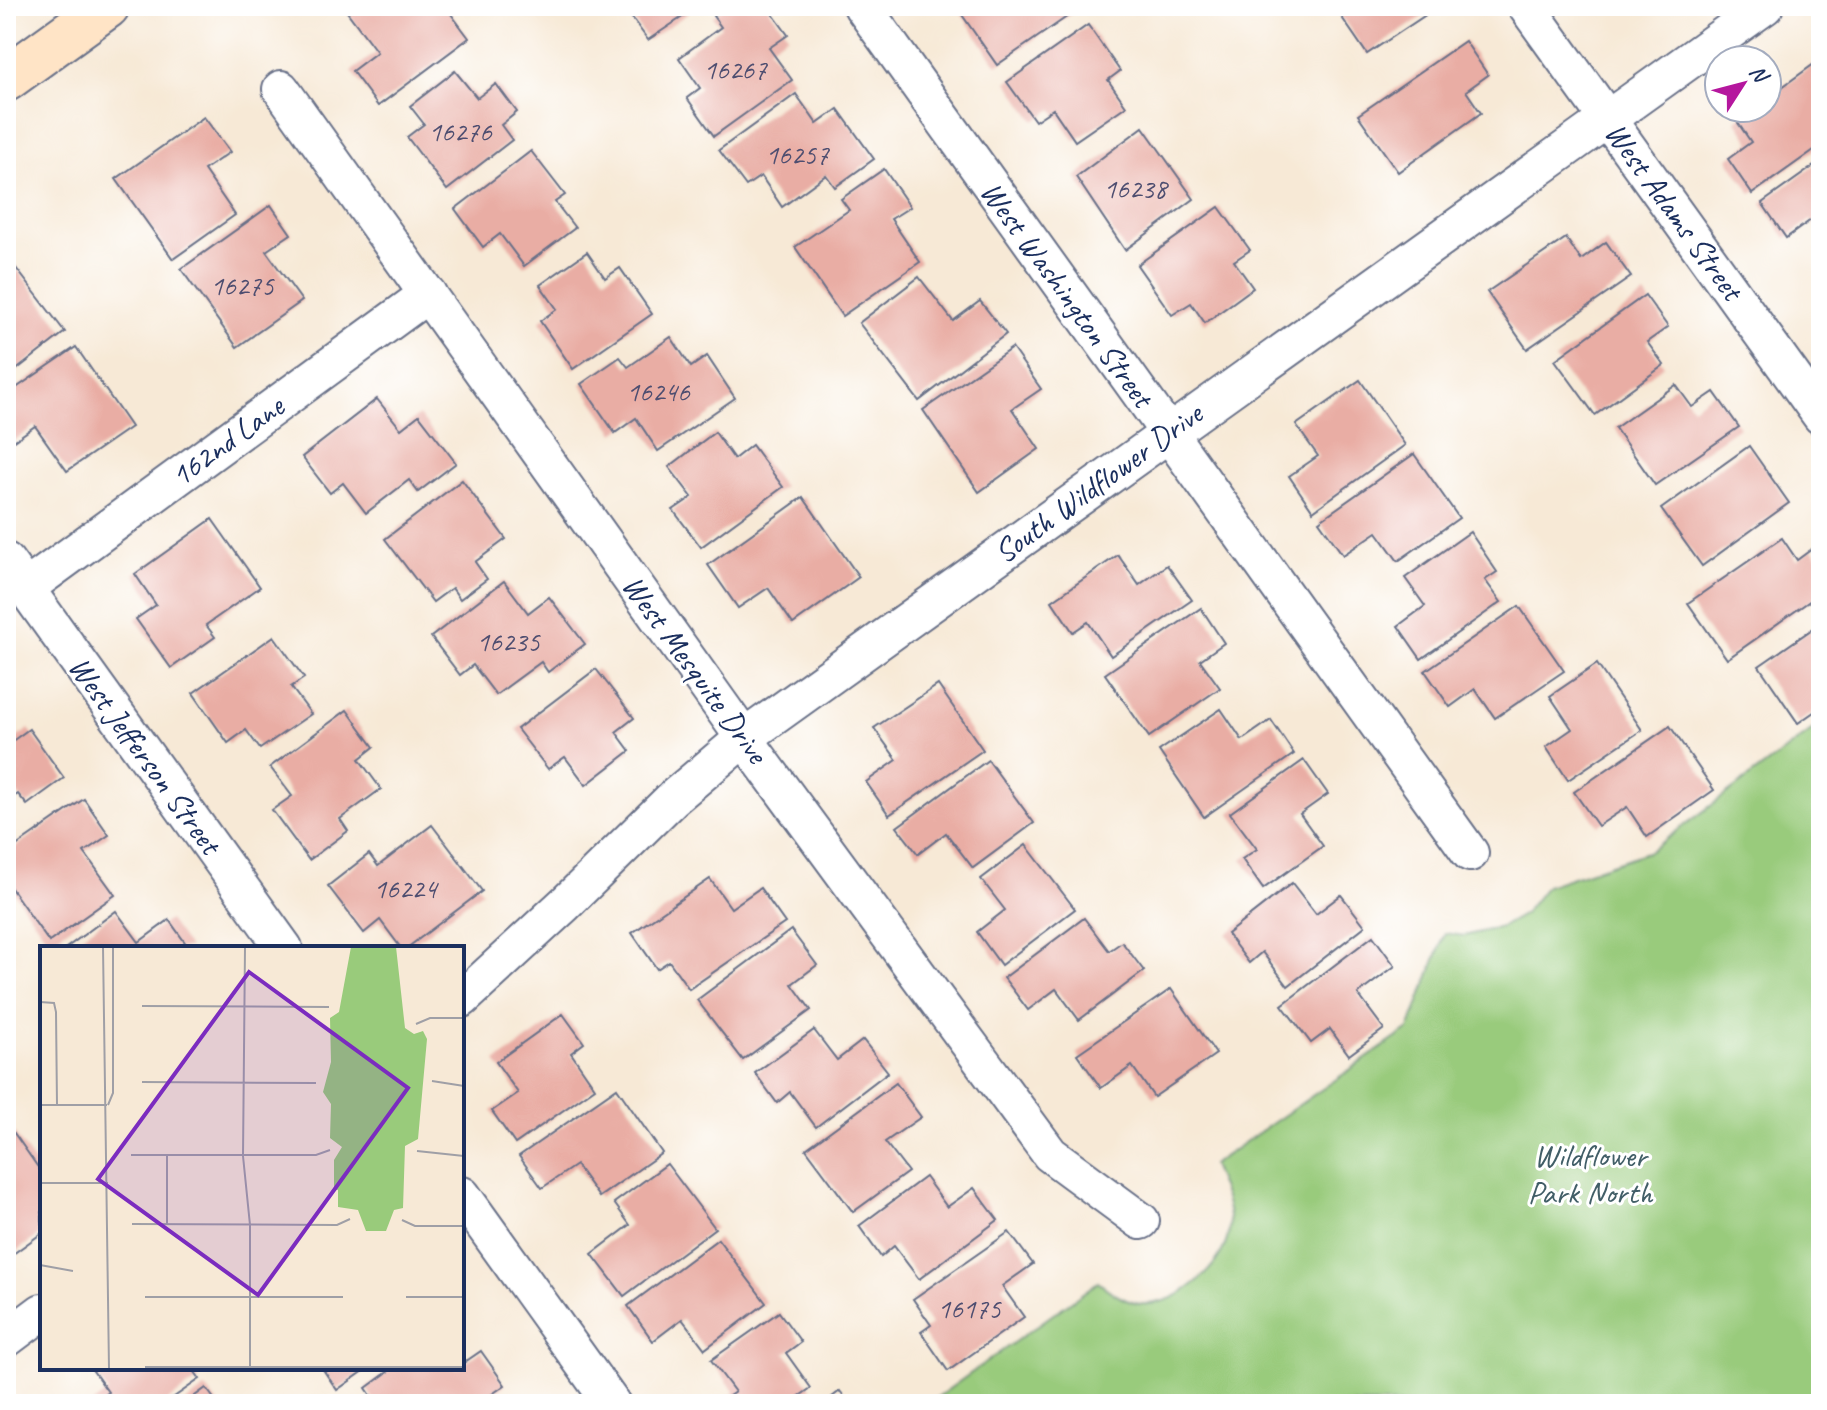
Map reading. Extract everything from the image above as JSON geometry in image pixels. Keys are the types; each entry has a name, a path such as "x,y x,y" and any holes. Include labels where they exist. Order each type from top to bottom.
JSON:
{"main road":[{"path":"10,69 107,6"}],"street":[{"name":"West Washington Street","path":"862,6 1470,853"},
{"name":"West Adams Street","path":"1526,6 1821,416"},
{"name":"South Wildflower Drive","path":"464,997 673,798 744,738 1765,6"},
{"name":"West Mesquite Drive","path":"281,89 744,738 1050,1154 1141,1221"},
{"name":"162nd Lane","path":"16,575 428,294"},
{"name":"West Jefferson Street","path":"16,575 283,946"},
{"path":"464,1198 612,1404"},
{"path":"6,1339 40,1314"}],"green space":[{"name":"Wildflower Park North","path":"1821,724 1821,1404 928,1404 1098,1282 1128,1301 1141,1304 1161,1302 1186,1290 1217,1260 1228,1236 1229,1218 1225,1199 1212,1165 1409,1029 1445,933 1464,936 1501,927 1524,914 1546,886 1650,851"}],"building":[{"path":"350,6 445,6 469,38 378,106 352,71 377,52 345,9"},
{"path":"623,6 699,6 648,40"},
{"path":"726,6 767,6 788,35 769,48 792,80 714,136 687,98 700,88 679,58 721,27 713,16"},
{"path":"968,6 1070,6 1074,12 997,65 960,12"},
{"path":"1334,6 1434,6 1436,8 1367,54"},
{"path":"1088,25 1120,71 1108,80 1126,106 1075,141 1053,109 1035,121 1007,82"},
{"path":"1465,41 1488,75 1466,91 1481,113 1398,172 1358,115"},
{"path":"1814,64 1821,74 1821,145 1752,194 1728,159 1751,142 1739,124 1783,124 1783,86"},
{"path":"455,71 477,98 496,84 517,112 501,125 512,140 447,190 407,137 424,124 410,106"},
{"path":"796,94 817,124 838,109 874,159 835,187 826,175 782,207 761,176 746,186 719,150"},
{"path":"204,117 230,152 204,170 235,215 173,259 116,179"},
{"path":"1143,127 1194,199 1125,250 1076,177"},
{"path":"531,151 565,195 555,202 575,228 524,266 500,234 483,247 455,209"},
{"path":"1821,161 1821,233 1811,220 1786,238 1762,203"},
{"path":"884,169 910,207 891,219 920,262 842,316 795,247 849,210 841,199"},
{"path":"271,205 291,234 266,251 302,301 237,347 181,269"},
{"path":"1219,207 1250,250 1234,261 1253,288 1205,323 1191,303 1172,315 1137,265"},
{"path":"1566,238 1581,260 1606,242 1631,277 1527,349 1487,292"},
{"path":"587,252 605,278 620,268 652,314 573,369 540,321 557,309 540,285"},
{"path":"6,255 65,332 6,378"},
{"path":"919,277 953,321 980,301 1006,334 919,401 859,323"},
{"path":"1645,295 1668,327 1647,342 1664,365 1595,415 1555,360"},
{"path":"671,337 691,367 707,356 735,398 658,451 636,418 615,433 581,384 620,357 628,367"},
{"path":"76,347 131,427 67,471 35,426 8,445 6,395"},
{"path":"1012,348 1041,389 1012,409 1039,449 979,492 923,410"},
{"path":"1360,380 1405,445 1313,511 1289,476 1318,456 1296,425"},
{"path":"1676,385 1692,407 1714,392 1739,427 1655,485 1615,428"},
{"path":"377,399 401,429 419,415 456,463 418,492 409,480 366,513 343,483 330,493 302,457"},
{"path":"715,432 734,459 752,445 783,487 701,547 673,510 692,497 669,467"},
{"path":"1749,446 1789,503 1702,566 1661,509"},
{"path":"1414,454 1459,518 1398,561 1377,532 1343,555 1319,521"},
{"path":"462,480 506,539 475,562 487,579 460,599 452,588 433,602 385,539"},
{"path":"803,497 859,577 793,624 768,588 738,608 708,565"},
{"path":"212,519 260,587 206,625 215,637 171,668 136,619 156,605 135,574"},
{"path":"1470,532 1497,572 1485,580 1501,602 1421,659 1398,626 1425,606 1405,578"},
{"path":"1782,538 1797,560 1812,549 1821,562 1821,593 1727,659 1688,603"},
{"path":"1118,555 1139,585 1167,565 1192,600 1111,656 1088,622 1073,632 1052,601"},
{"path":"504,581 528,613 549,597 585,644 548,672 541,662 496,695 473,665 460,675 431,637"},
{"path":"1519,606 1564,671 1495,718 1475,689 1450,707 1425,671"},
{"path":"1201,608 1224,643 1200,660 1220,688 1149,737 1105,674"},
{"path":"1821,623 1821,707 1798,723 1759,666"},
{"path":"274,636 304,678 291,687 311,714 260,749 246,730 228,743 193,693"},
{"path":"1597,664 1642,730 1568,780 1546,747 1572,729 1550,696"},
{"path":"596,669 634,718 616,732 630,751 586,785 565,757 548,769 517,729"},
{"path":"938,685 983,750 889,815 866,782 897,760 874,728"},
{"path":"1221,709 1242,740 1271,720 1294,754 1204,817 1159,751"},
{"path":"347,710 374,747 359,759 381,789 340,819 348,831 309,860 272,810 292,796 270,767"},
{"path":"1670,726 1714,790 1647,837 1627,807 1598,826 1574,792"},
{"path":"29,729 64,778 27,805 18,794 6,802 6,736 11,742"},
{"path":"988,760 1034,823 973,868 946,833 918,854 897,827"},
{"path":"1304,760 1328,794 1300,814 1323,846 1263,889 1242,859 1257,849 1230,813"},
{"path":"84,799 109,835 84,852 115,895 49,942 6,881 6,853"},
{"path":"432,825 482,891 410,946 400,946 380,920 364,933 328,886 369,854 378,866"},
{"path":"1026,845 1075,909 1001,965 977,932 1005,910 981,879"},
{"path":"710,879 731,908 760,888 785,923 689,989 669,961 657,969 632,933"},
{"path":"1292,883 1316,914 1341,895 1365,926 1288,986 1262,952 1249,963 1227,934"},
{"path":"116,911 139,942 169,920 188,946 69,946"},
{"path":"1084,918 1109,951 1122,942 1144,971 1079,1020 1056,989 1028,1010 1004,978"},
{"path":"791,930 817,965 792,984 811,1010 743,1060 697,1000"},
{"path":"1373,936 1395,966 1358,994 1384,1029 1349,1055 1330,1029 1311,1043 1282,1005"},
{"path":"1171,989 1216,1054 1154,1097 1132,1066 1101,1088 1077,1054"},
{"path":"563,1014 584,1043 571,1053 595,1088 515,1144 492,1111 518,1093 496,1062"},
{"path":"814,1030 837,1060 863,1040 888,1072 816,1127 790,1092 777,1103 755,1073"},
{"path":"896,1083 921,1117 885,1142 908,1172 853,1212 806,1149"},
{"path":"617,1088 662,1153 599,1197 576,1165 542,1188 519,1156"},
{"path":"14,1133 40,1170 40,1234 6,1259 6,1139"},
{"path":"667,1164 715,1228 624,1296 592,1254 630,1225 614,1203"},
{"path":"925,1177 947,1207 974,1188 998,1220 919,1279 894,1246 881,1257 859,1226"},
{"path":"1009,1232 1033,1264 1002,1286 1024,1317 948,1371 921,1332 931,1325 913,1299"},
{"path":"718,1239 766,1303 705,1349 682,1319 653,1341 628,1306"},
{"path":"779,1312 801,1342 786,1353 811,1388 788,1404 717,1404 735,1392 711,1360"},
{"path":"481,1351 505,1385 478,1404 377,1404 366,1388 390,1370 464,1370 464,1363"},
{"path":"92,1370 193,1370 200,1379 164,1404 92,1404 108,1392"},
{"path":"323,1370 365,1370 337,1390"},
{"path":"206,1388 218,1404 184,1404"},
{"path":"840,1391 850,1404 823,1404"}]}
